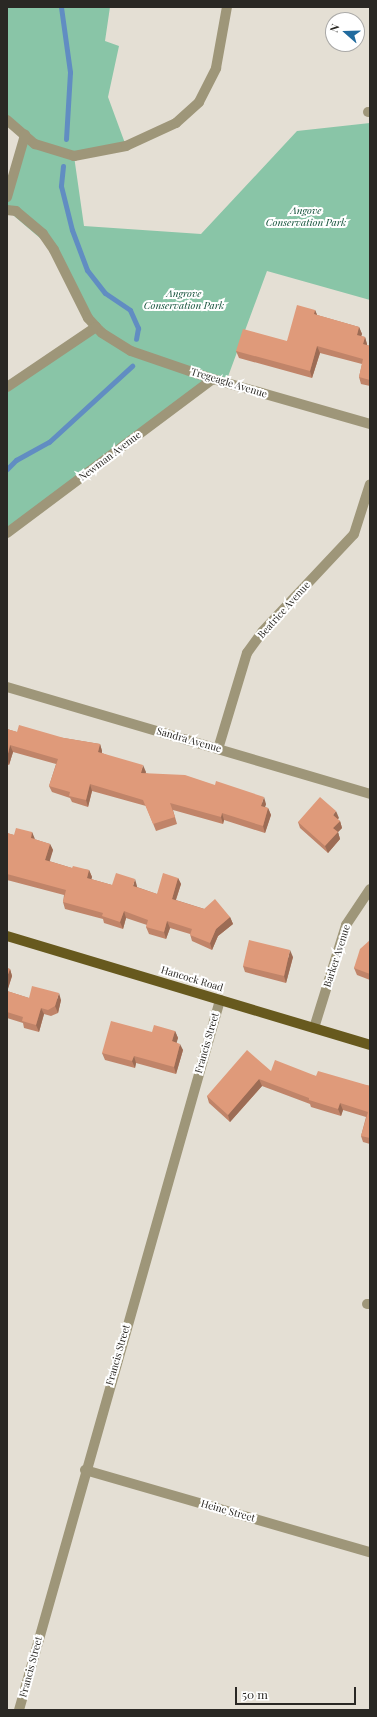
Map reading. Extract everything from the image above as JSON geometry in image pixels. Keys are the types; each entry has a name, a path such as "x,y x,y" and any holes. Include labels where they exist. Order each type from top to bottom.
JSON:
{"main road":[{"name":"Hancock Road","path":"7,936 370,1044"}],"street":[{"path":"7,120 35,144 74,156 126,146 176,122 200,102 216,68 227,7"},
{"path":"7,197 25,135"},
{"name":"Tregeagle Avenue","path":"7,210 16,211 42,234 54,250 88,318 102,333 131,351 213,379 370,424"},
{"path":"7,387 96,326"},
{"name":"Newman Avenue","path":"7,533 213,379"},
{"name":"Beatrice Avenue","path":"218,749 247,652 262,632 354,534 370,484"},
{"name":"Sandra Avenue","path":"7,687 370,794"},
{"name":"Barker Avenue","path":"314,1028 346,925 370,889"},
{"name":"Francis Street","path":"19,1710 85,1470 220,1000"},
{"name":"Heine Street","path":"85,1470 370,1552"}],"green space":[{"path":"7,7 110,7 105,41 119,46 108,97 126,146 74,156 84,226 201,234 297,131 370,123 370,300 267,271 226,382 213,378 7,533 7,387 96,327 84,310 54,250 7,210 7,197 25,135 7,120"}],"building":[{"path":"297,305 315,310 314,314 359,327 357,335 365,337 363,344 370,346 370,380 359,377 363,359 317,346 310,371 236,351 243,329 287,341"},
{"path":"19,725 64,738 100,744 98,752 143,765 141,773 185,775 215,785 216,781 264,797 261,806 268,808 263,826 222,813 221,817 170,803 175,817 153,824 143,800 90,784 86,800 69,796 70,792 49,786 58,759 10,745 7,758 7,729 17,732"},
{"path":"320,797 336,811 333,815 340,821 333,828 338,832 325,846 298,822"},
{"path":"16,828 32,832 31,838 50,844 45,860 72,868 73,866 89,870 87,878 112,885 116,873 135,879 133,886 157,894 163,873 178,878 172,899 204,909 215,899 230,917 216,929 210,943 190,935 192,929 167,921 164,932 146,927 148,920 124,911 120,922 102,916 103,913 63,902 66,890 7,874 7,833 14,835"},
{"path":"249,940 290,950 284,976 243,966"},
{"path":"370,940 370,974 354,968 360,949"},
{"path":"7,968 10,969 7,977"},
{"path":"32,986 59,993 55,1006 48,1010 41,1008 36,1025 22,1021 23,1017 7,1012 7,991 29,998"},
{"path":"111,1021 152,1032 154,1025 175,1031 172,1041 180,1044 174,1067 134,1056 132,1061 102,1053"},
{"path":"247,1050 271,1071 275,1060 316,1076 318,1071 370,1086 370,1138 361,1136 368,1112 340,1103 338,1109 309,1100 309,1098 259,1079 228,1115 207,1096"}],"waterway":[{"path":"61,7 70,72 66,139"},
{"path":"63,166 61,186 72,230 87,270 105,293 130,310 138,328 136,339"},
{"path":"7,469 16,460 49,442 132,366"}],"park label":[{"name":"Angove Conservation Park","path":"306,216"},
{"name":"Angrove Conservation Park","path":"184,298"}]}
